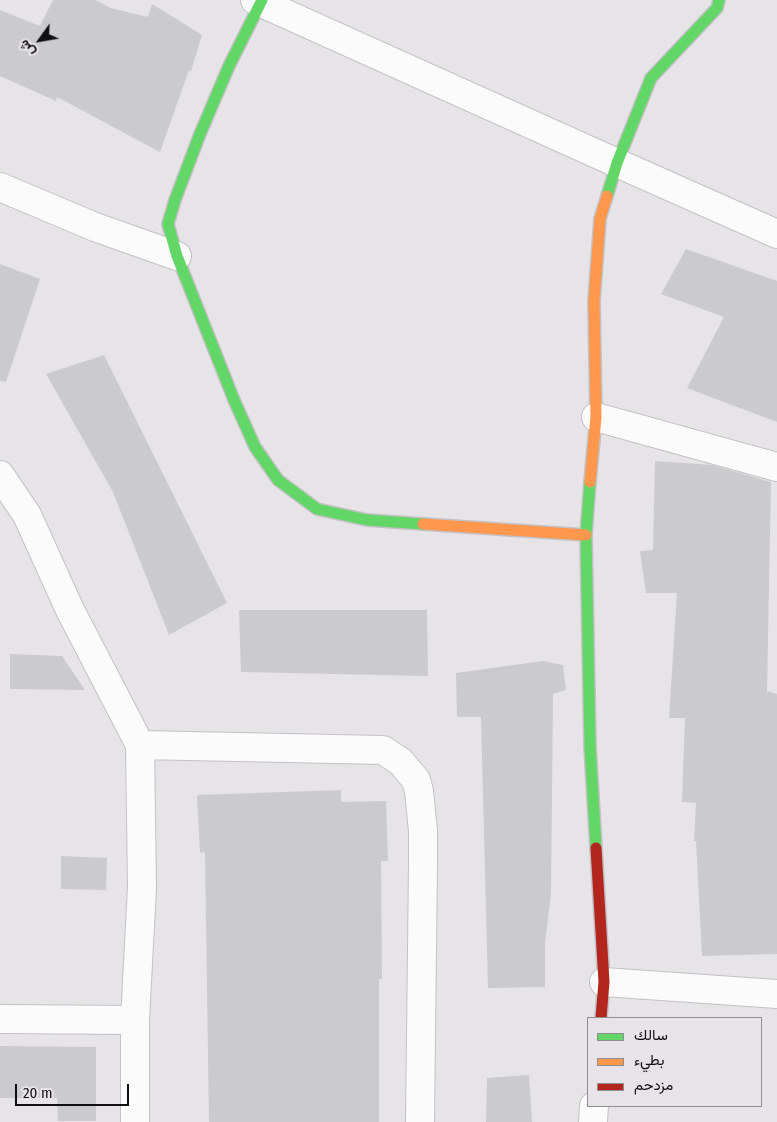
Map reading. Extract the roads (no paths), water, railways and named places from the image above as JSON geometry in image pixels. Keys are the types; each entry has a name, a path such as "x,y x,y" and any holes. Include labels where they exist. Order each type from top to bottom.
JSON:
{"street":[{"path":"601,1017 604,982 590,746 586,534 596,417 594,301 600,219 617,163 651,78 717,8 719,0"},
{"path":"586,534 367,520 317,509 278,480 255,447 234,400 177,256 168,224 200,134 259,1 777,234"},
{"path":"0,186 95,226 177,256"},
{"path":"596,417 777,467"},
{"path":"0,475 27,515 70,610 140,745 142,887 135,1020 135,1122"},
{"path":"140,745 383,750 401,762 416,780 420,791 423,839 420,1122"},
{"path":"604,982 777,994"},
{"path":"0,1018 135,1020"},
{"path":"593,1122 594,1107"}]}
